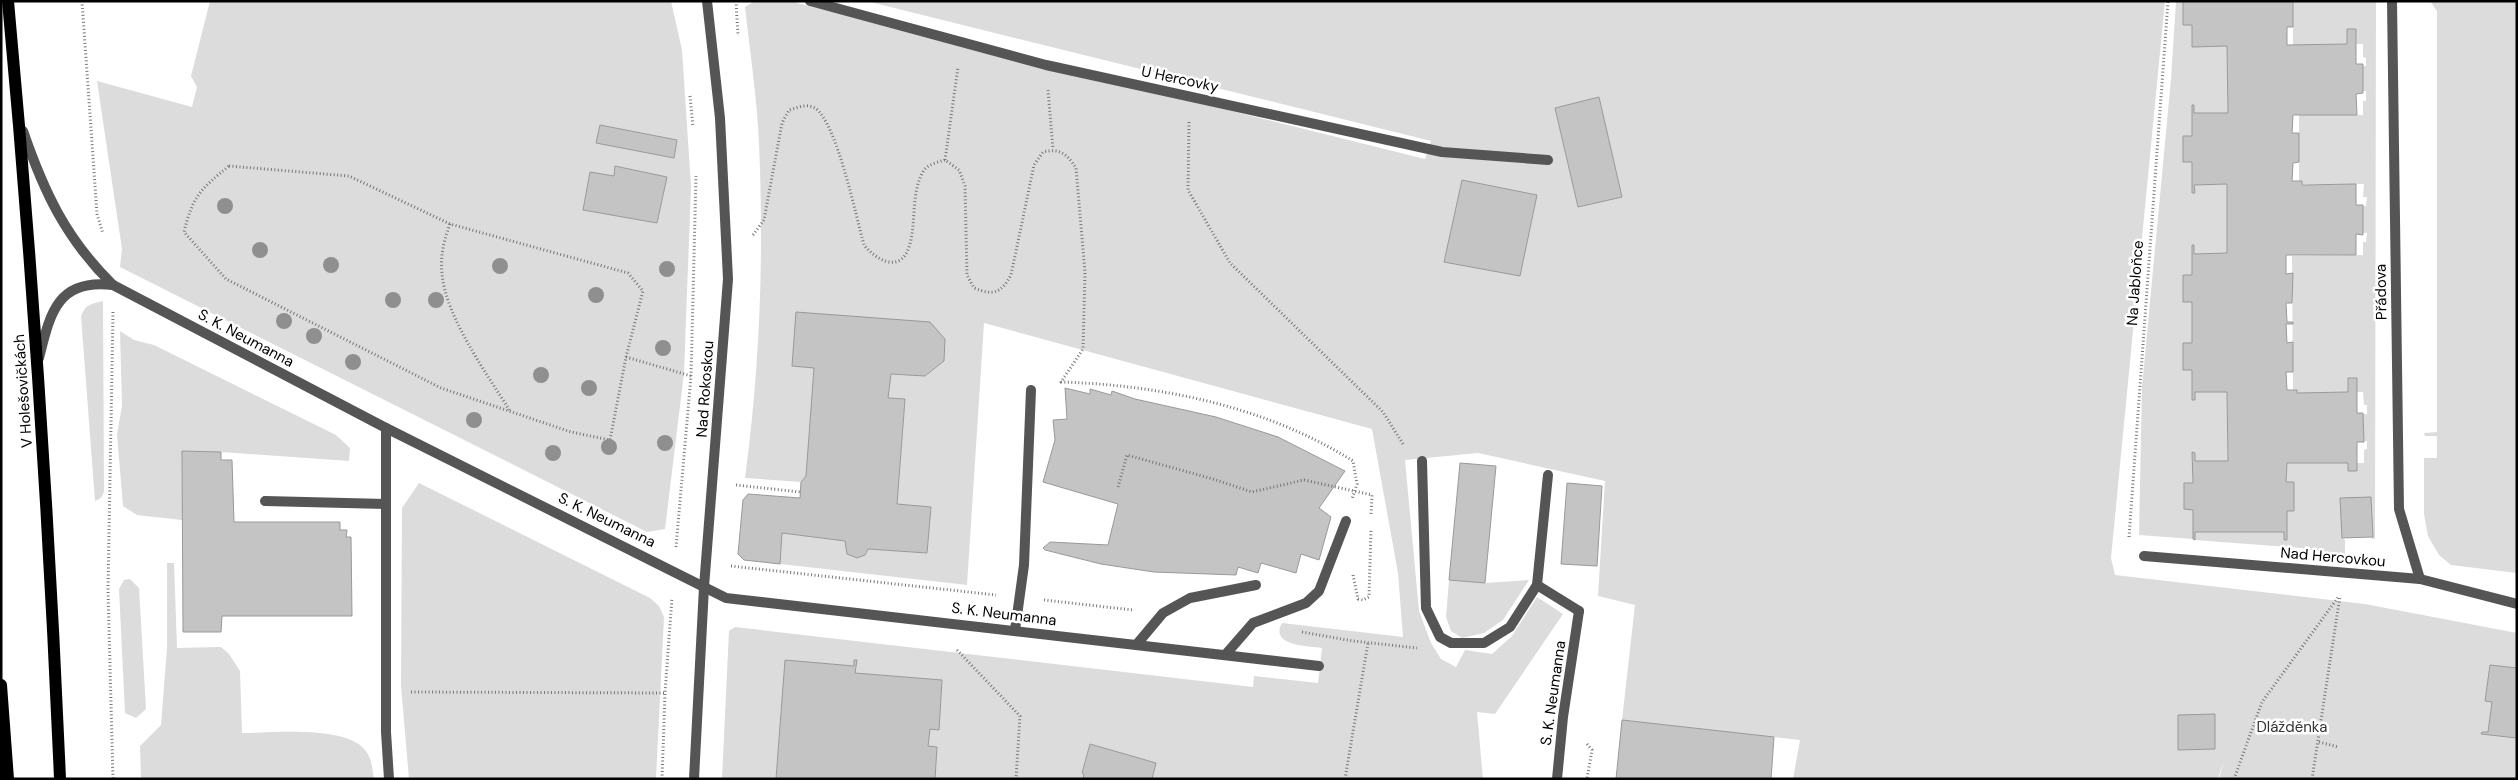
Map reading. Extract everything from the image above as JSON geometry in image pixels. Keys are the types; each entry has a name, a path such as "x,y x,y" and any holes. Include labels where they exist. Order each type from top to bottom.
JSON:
{"main road":[{"name":"V Holešovičkách","path":"8,1 38,362 53,610 60,779"},
{"path":"1,685 8,779"}],"street":[{"name":"Nad Rokoskou","path":"694,779 704,588 728,279 720,118 707,1"},
{"name":"U Hercovky","path":"810,1 1046,65 1442,152 1548,160"},
{"name":"Přádova","path":"2392,1 2399,509 2420,579"},
{"name":"S. K. Neumanna","path":"19,121 40,180 55,209 90,263 112,285 386,428 674,570 704,588 726,598 1320,666"},
{"path":"38,362 49,319 56,306 66,294 79,287 94,283 112,285"},
{"path":"1015,630 1024,565 1031,390"},
{"path":"386,428 386,692 389,779"},
{"path":"1422,461 1426,608 1440,637 1451,643 1484,643 1510,627 1537,585 1548,476"},
{"path":"265,501 386,504"},
{"path":"1226,654 1253,623 1306,604 1319,591 1346,521"},
{"name":"Nad Hercovkou","path":"2144,556 2420,579 2517,604"},
{"path":"1137,644 1162,613 1190,598 1256,584"},
{"name":"S. K. Neumanna","path":"1537,585 1579,611 1563,717 1557,779"}],"path":[{"path":"82,1 97,214 104,240"},
{"path":"736,1 739,40"},
{"name":"Na Jabloňce","path":"2144,556 2129,549 2128,523 2168,1"},
{"path":"945,160 962,42"},
{"path":"1046,65 1054,150"},
{"path":"689,90 694,130"},
{"path":"1189,96 1188,190 1230,263 1382,412 1399,441 1422,461"},
{"path":"753,235 764,220 782,122 789,110 803,105 814,108 824,119 836,145 864,245 872,255 882,262 891,263 902,257 909,248 915,198 925,170 934,163 945,160"},
{"path":"945,160 959,170 965,186 967,275 974,288 985,292 994,292 1004,287 1011,275 1034,164 1043,152 1054,150 1068,155 1076,168 1085,272 1084,349 1061,382 1157,390 1260,416 1321,441 1353,461 1357,484 1346,521"},
{"path":"230,166 349,176 450,224 628,273 643,291 626,357 610,440 571,432 441,388 226,279 184,232 188,214 201,189 230,166"},
{"path":"662,779 665,693 691,376 696,168"},
{"path":"450,224 443,243 442,274 448,299 463,333 510,412"},
{"path":"752,225 752,244"},
{"path":"112,285 108,590 113,779"},
{"path":"626,357 691,376"},
{"path":"1118,487 1127,455 1252,492 1304,480 1372,495 1371,517"},
{"path":"734,494 736,476"},
{"path":"735,485 800,492"},
{"path":"1340,538 1346,546 1358,599 1363,600 1370,597 1371,527"},
{"path":"730,557 729,566 1162,613"},
{"path":"2234,779 2262,702 2356,574"},
{"path":"2312,779 2340,595"},
{"path":"1298,631 1368,643 1424,648"},
{"path":"1345,779 1368,643"},
{"path":"947,648 957,649 1020,716 1016,779"},
{"path":"386,692 665,693"},
{"path":"2319,742 2338,747"}],"green space":[{"path":"210,1 671,1 682,50 691,186 684,373 665,529 647,532 120,267 122,249 97,81 192,107 197,87 191,76","holes":["600,125 677,140 674,158 596,143","616,166 667,177 657,223 583,210 590,173 614,176"]},
{"name":"Dlážděnka","path":"755,1 789,1 1425,159 1431,141 866,1 2165,1 2111,558 2115,575 2365,604 2517,633 2517,668 2490,665 2485,700 2492,702 2488,732 2481,733 2517,738 2517,779 2219,779 2224,760 2218,779 1793,779 1800,740 1622,720 1635,605 1598,596 1605,481 1478,453 1405,460 1419,611 1431,643 1441,659 1456,667 1465,650 1492,654 1512,636 1537,597 1563,614 1495,714 1477,712 1483,779 1152,779 1156,763 1090,744 1082,772 1084,774 1083,779 935,779 937,747 928,746 930,729 939,729 942,680 855,673 857,660 854,660 854,666 785,661 776,779 722,779 729,631 735,627 1253,687 1254,676 1318,683 1322,648 1300,645 1285,640 1279,631 1282,623 1403,637 1398,573 1372,429 984,323 967,585 780,564 782,533 845,541 847,554 857,558 864,555 868,549 927,553 931,507 897,504 905,400 888,398 891,374 926,376 944,361 814,368 806,476 801,482 745,478 754,395 760,311 761,227 758,126 745,7","holes":["1599,98 1622,197 1578,207 1555,108","1463,180 1537,195 1520,276 1444,261"]},
{"path":"2176,1 2183,1 2183,25 2192,25 2192,46 2227,46 2228,113 2194,113 2192,105 2192,136 2183,136 2183,162 2192,162 2192,193 2195,193 2194,185 2227,184 2227,253 2194,254 2192,245 2192,275 2183,275 2183,302 2192,302 2192,343 2183,370 2192,370 2193,400 2195,400 2195,392 2227,392 2228,461 2195,461 2192,453 2193,483 2184,483 2184,509 2193,510 2193,539 2139,535 2142,387 2171,79"},
{"path":"2293,1 2376,1 2375,539 2372,539 2371,499 2342,499 2342,538 2345,540 2345,557 2301,548 2195,540 2195,532 2284,532 2284,540 2287,540 2287,511 2294,511 2294,482 2286,482 2287,463 2348,463 2349,471 2357,471 2357,463 2364,463 2364,450 2367,449 2367,441 2363,441 2363,414 2367,414 2367,405 2364,405 2363,392 2357,392 2357,378 2348,378 2348,392 2297,393 2293,391 2292,256 2363,255 2363,242 2366,242 2367,233 2363,233 2363,206 2366,206 2367,197 2363,197 2364,184 2302,184 2302,181 2299,181 2299,115 2363,115 2363,101 2366,101 2366,91 2363,91 2363,66 2366,66 2366,58 2363,57 2363,44 2356,44 2356,30 2347,44 2293,45"},
{"path":"2430,1 2517,1 2517,573 2451,565 2439,555 2428,536 2424,514 2424,458 2437,458 2437,436 2425,436 2424,433 2437,432 2437,11"},
{"path":"103,301 104,492 101,498 95,501 81,316 89,305"},
{"path":"120,331 134,340 154,345 336,435 350,448 349,461 182,451 182,520 137,515 123,506 117,434 122,406"},
{"path":"419,483 650,598 659,606 664,617 656,779 409,779 401,686 402,508"},
{"path":"167,563 174,563 177,648 221,647 229,654 240,671 242,733 307,732 342,737 355,742 365,750 370,760 374,779 141,779 140,746 161,725 167,648"},
{"path":"130,579 139,588 146,709 136,718 125,713 119,589 124,580"},
{"path":"1449,580 1485,583 1529,580 1503,620 1484,633 1462,638 1451,631 1446,617"}],"building":[{"path":"2183,1 2293,1 2293,27 2287,27 2287,45 2347,44 2347,29 2356,29 2356,64 2363,64 2363,93 2356,94 2357,115 2293,115 2292,133 2299,133 2299,162 2293,163 2292,181 2302,181 2302,185 2356,184 2356,205 2363,205 2363,235 2356,234 2356,255 2286,255 2286,274 2293,273 2292,303 2286,303 2287,322 2293,322 2293,324 2286,324 2287,343 2293,342 2293,372 2286,372 2287,390 2297,390 2297,393 2348,392 2348,378 2357,378 2357,413 2363,413 2364,442 2357,442 2357,471 2348,471 2348,463 2287,463 2286,482 2294,482 2294,511 2287,511 2287,540 2284,540 2284,532 2195,532 2195,540 2193,539 2193,510 2184,509 2184,483 2193,483 2192,452 2195,453 2195,461 2228,461 2227,392 2195,392 2195,400 2192,400 2192,370 2183,370 2183,343 2192,343 2192,302 2183,302 2183,275 2192,275 2192,245 2194,245 2194,254 2227,253 2227,184 2194,185 2195,193 2192,193 2192,162 2183,162 2183,136 2192,136 2192,105 2194,105 2194,113 2228,113 2227,46 2192,47 2192,25 2183,25"},
{"path":"1599,97 1622,197 1578,207 1555,108"},
{"path":"600,125 677,140 674,158 596,143"},
{"path":"615,166 667,177 657,223 583,210 590,172 614,176"},
{"path":"1462,180 1537,195 1520,276 1444,262"},
{"path":"796,312 930,322 945,339 944,361 925,376 891,374 888,398 905,399 897,504 931,507 927,553 868,549 865,555 857,558 847,554 845,541 782,533 780,564 744,560 738,554 743,500 748,494 800,498 801,482 806,476 814,368 792,366"},
{"path":"1065,388 1090,394 1090,389 1111,395 1112,391 1135,399 1216,417 1278,437 1345,471 1319,508 1331,517 1319,560 1301,554 1296,573 1261,563 1258,573 1238,567 1236,575 1154,572 1101,564 1045,550 1043,548 1050,542 1108,545 1118,504 1043,482 1055,440 1053,420 1067,419"},
{"path":"182,451 221,452 221,460 232,460 234,522 340,522 340,530 347,530 346,537 351,537 352,616 222,616 221,632 183,632"},
{"path":"1460,463 1496,466 1485,583 1449,580"},
{"path":"1567,483 1602,486 1597,566 1561,564"},
{"path":"2371,497 2373,537 2342,538 2340,498"},
{"path":"785,660 854,666 854,660 857,660 855,673 942,680 939,730 930,729 928,746 937,747 935,779 776,779"},
{"path":"2490,665 2517,668 2517,738 2481,734 2482,732 2488,732 2492,702 2485,701"},
{"path":"2215,714 2215,749 2178,750 2178,715"},
{"path":"1622,720 1774,737 1771,779 1616,779"},
{"path":"1090,744 1156,763 1152,779 1083,779 1084,774 1082,773"}]}
